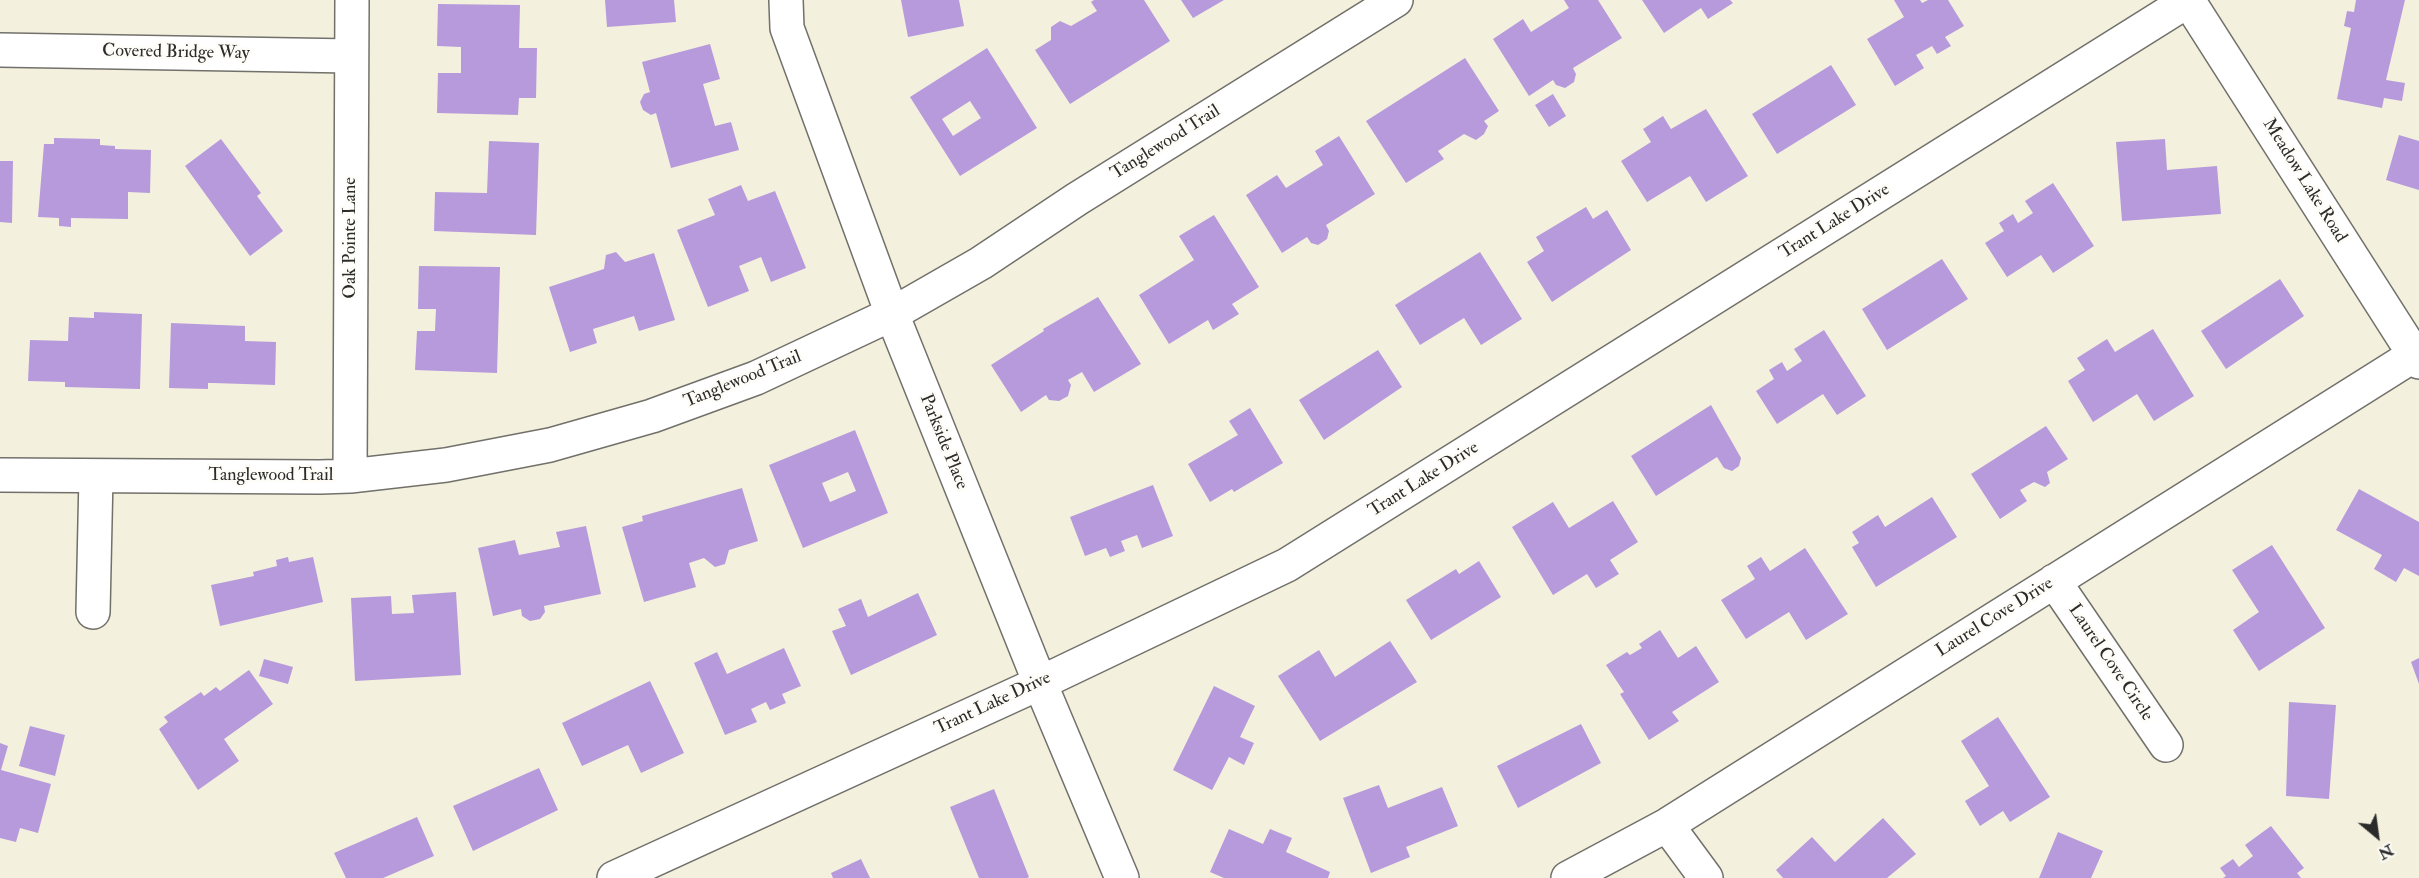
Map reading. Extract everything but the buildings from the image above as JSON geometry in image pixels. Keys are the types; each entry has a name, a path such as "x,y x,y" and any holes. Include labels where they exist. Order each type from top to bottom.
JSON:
{"street":[{"name":"Oak Pointe Lane","path":"350,476 352,0"},
{"name":"Parkside Place","path":"786,0 787,28 892,314 1040,683 1122,878"},
{"name":"Tanglewood Trail","path":"0,475 350,476 446,465 550,445 652,416 756,378 892,314 981,262 1077,199 1396,0"},
{"name":"Meadow Lake Road","path":"2189,0 2418,356"},
{"name":"Trant Lake Drive","path":"614,878 1040,683 1287,565 2189,0"},
{"name":"Covered Bridge Way","path":"0,50 351,56"},
{"name":"Laurel Cove Drive","path":"1568,878 1667,825 2054,581 2418,356"},
{"path":"93,612 96,476"},
{"name":"Laurel Cove Circle","path":"2054,581 2166,745"},
{"path":"1667,825 1706,878"}]}
